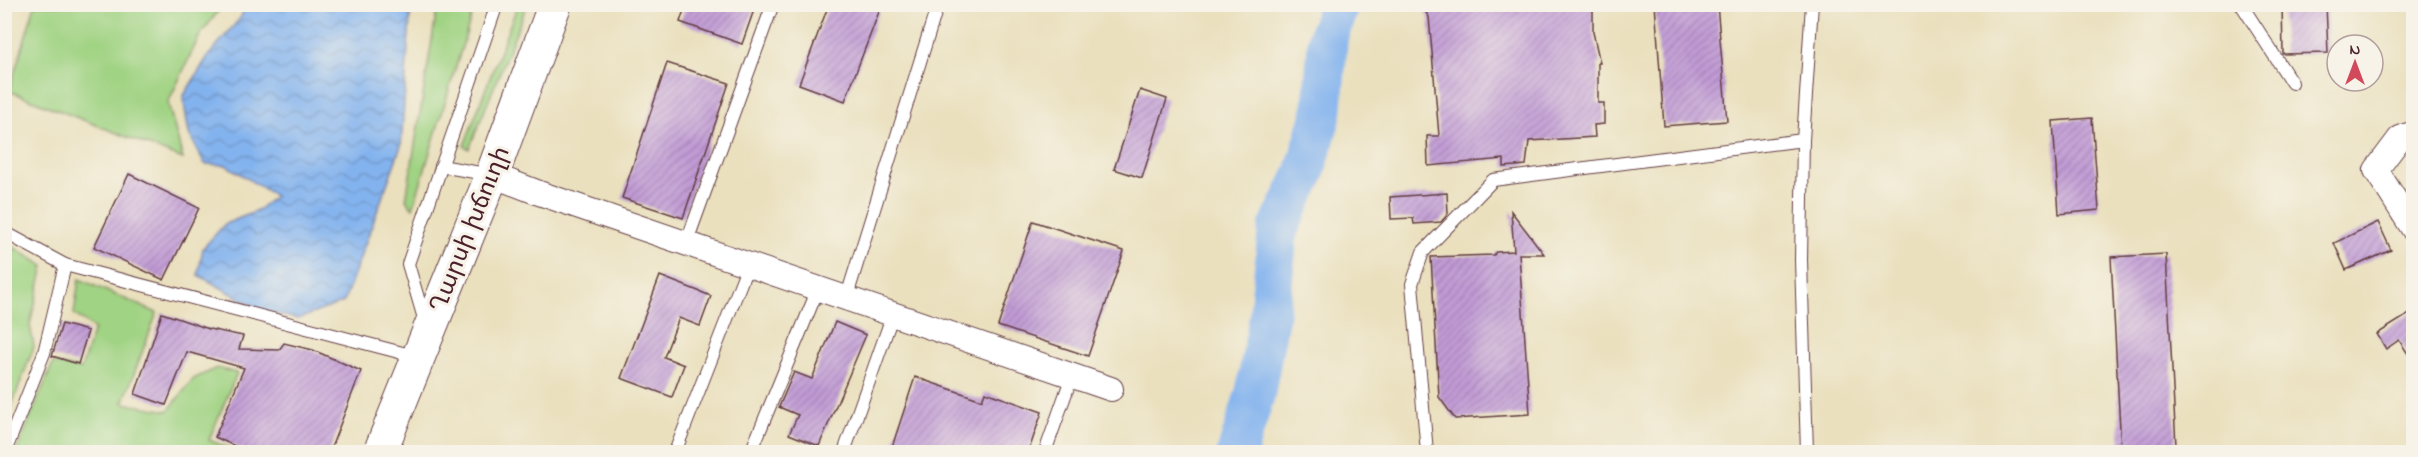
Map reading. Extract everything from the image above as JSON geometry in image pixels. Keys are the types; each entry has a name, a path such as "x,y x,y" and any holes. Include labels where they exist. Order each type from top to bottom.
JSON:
{"main road":[{"name":"Ղարսի խճուղի","path":"380,453 492,175 555,4"}],"street":[{"path":"2414,133 2400,138 2376,170 2414,230"},
{"path":"492,175 686,244 1111,389"}],"lane":[{"path":"4,232 65,265 423,345 408,264 497,4"},
{"path":"686,244 772,4"},
{"path":"846,299 938,4"},
{"path":"1808,453 1801,260 1803,140 1812,4"},
{"path":"2241,4 2292,83"},
{"path":"1427,453 1412,284 1423,252 1493,180 1803,140"},
{"path":"441,166 492,175"},
{"path":"6,453 44,353 65,265"},
{"path":"675,453 748,265"},
{"path":"751,453 818,289"},
{"path":"844,453 892,314"},
{"path":"1045,453 1072,376"}],"green space":[{"path":"518,4 527,5 469,149 464,146"},
{"path":"35,5 223,5 200,35 168,103 183,159 9,91"},
{"path":"437,9 472,14 413,208 406,200"},
{"path":"5,242 44,266 30,325 34,347 5,423"},
{"path":"79,279 157,313 123,403 168,411 193,379 217,368 237,373 209,440 239,452 16,452 53,363 81,369 94,329 74,314"}],"water":[{"path":"245,5 411,5 401,146 344,302 298,319 263,311 198,275 203,248 225,224 257,211 275,196 226,165 205,164 189,134 183,97 208,56 241,17"}],"building":[{"path":"686,4 756,4 742,44 680,22"},
{"path":"829,4 882,4 845,101 799,84"},
{"path":"1420,4 1593,4 1593,32 1600,63 1598,63 1598,103 1604,103 1604,124 1594,125 1595,137 1529,141 1526,165 1504,167 1504,159 1428,166 1427,136 1439,136 1429,17"},
{"path":"1655,4 1717,4 1727,121 1664,126"},
{"path":"2282,4 2326,4 2325,53 2283,54"},
{"path":"667,63 729,83 683,218 622,198"},
{"path":"1140,90 1167,99 1142,178 1114,169"},
{"path":"2092,118 2099,210 2059,214 2053,121"},
{"path":"129,174 199,208 164,280 94,247"},
{"path":"1447,193 1448,214 1441,222 1414,224 1413,218 1391,219 1390,197"},
{"path":"1511,211 1544,254 1519,254 1530,414 1455,419 1439,397 1431,257 1494,255 1496,252 1514,251"},
{"path":"1033,221 1124,251 1088,356 998,326"},
{"path":"2378,222 2391,250 2346,270 2334,243"},
{"path":"2166,254 2176,446 2121,449 2111,257"},
{"path":"660,276 711,296 700,326 679,318 664,357 684,365 672,397 621,378"},
{"path":"2414,311 2414,363 2399,340 2386,349 2377,334"},
{"path":"162,313 209,329 243,336 239,349 279,350 284,343 313,350 361,371 329,453 250,453 215,437 244,368 187,352 166,405 135,394"},
{"path":"835,322 866,335 819,446 789,434 798,415 779,407 794,372 812,379"},
{"path":"62,324 88,331 78,364 52,356"},
{"path":"915,377 982,400 985,392 1042,412 1028,453 890,453"}],"waterway":[{"path":"1237,452 1255,394 1269,317 1278,229 1304,175 1322,113 1328,37 1339,4"}]}
